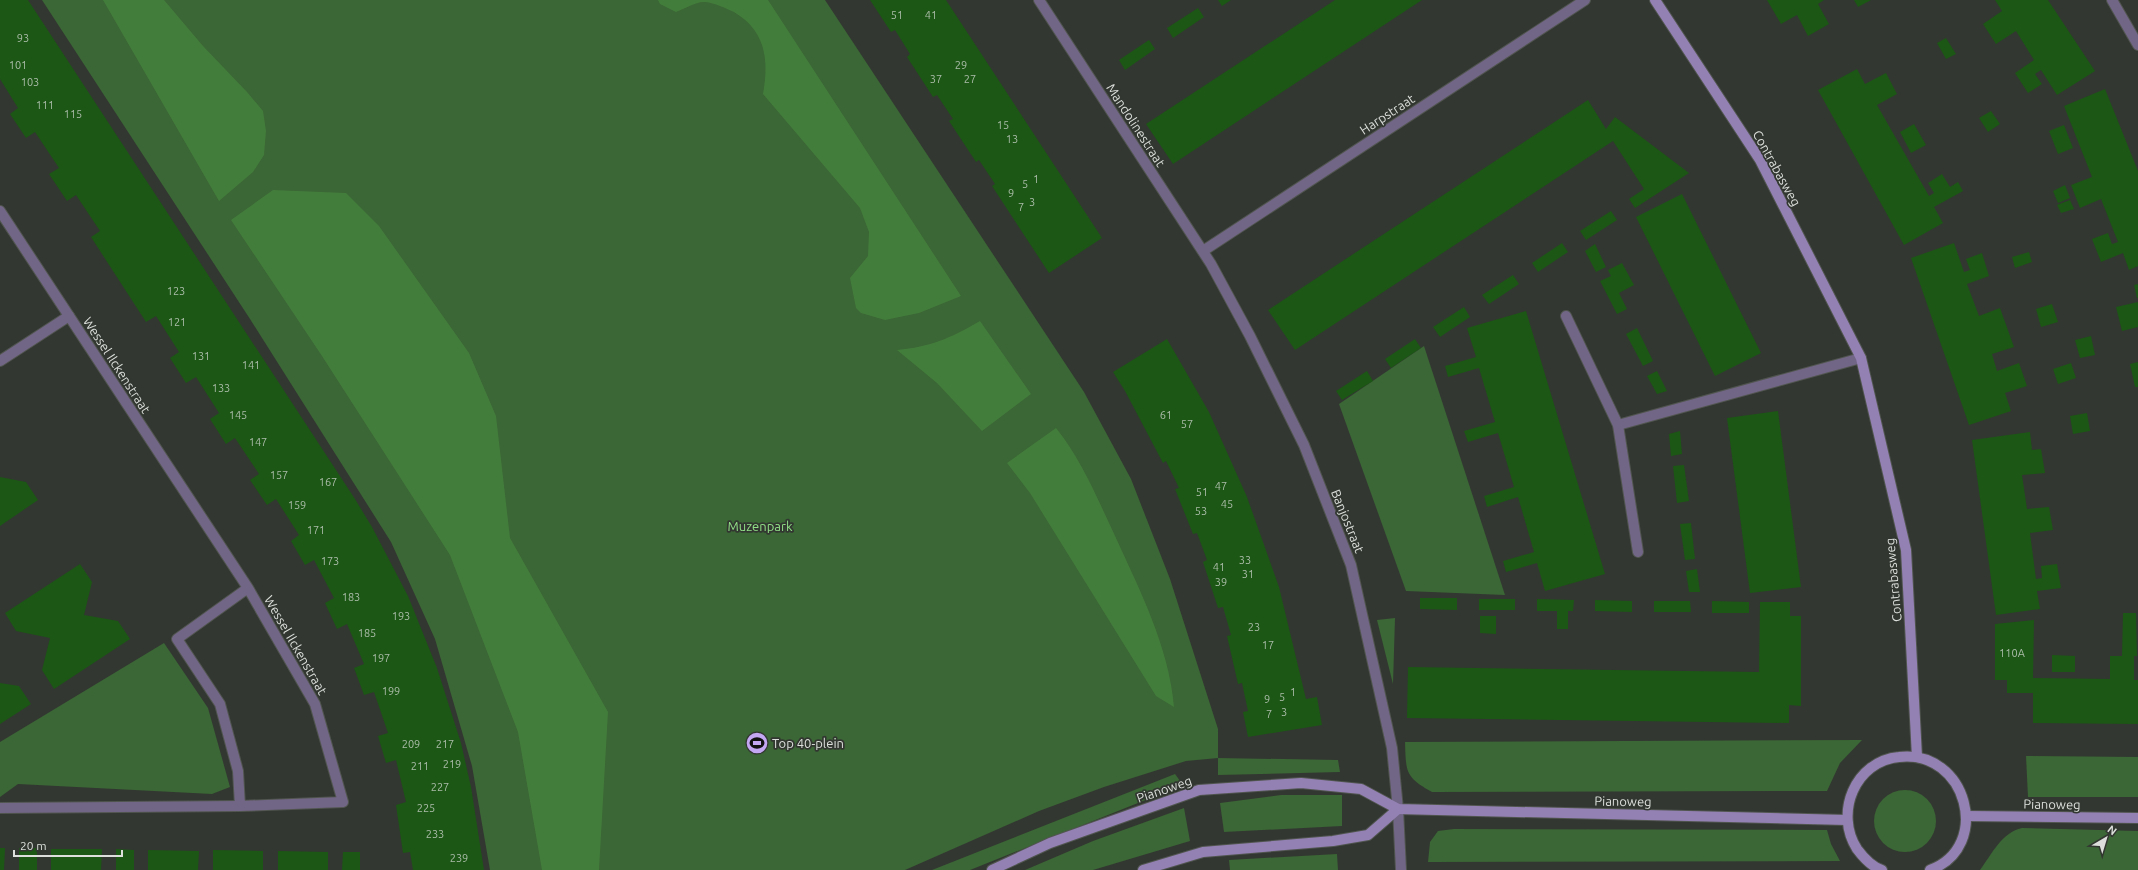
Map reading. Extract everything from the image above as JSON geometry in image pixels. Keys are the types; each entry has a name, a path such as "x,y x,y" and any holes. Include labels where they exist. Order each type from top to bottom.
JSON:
{"street":[{"name":"Mandolinestraat","path":"1039,0 1211,264"},
{"name":"Harpstraat","path":"1203,251 1585,0"},
{"name":"Contrabasweg","path":"1655,0 1760,160 1861,358 1906,550 1917,757"},
{"path":"2112,0 2138,45"},
{"name":"Wessel Ilckenstraat","path":"0,211 248,588 315,704 343,802 240,806 0,808"},
{"name":"Banjostraat","path":"1211,264 1250,336 1304,445 1351,565 1392,748 1398,809 1401,870"},
{"name":"Wessel Ilckenstraat","path":"0,361 69,316"},
{"path":"1566,316 1618,425 1638,552"},
{"path":"1618,425 1861,358"},
{"name":"Wessel Ilckenstraat","path":"240,806 238,771 220,704 177,639 248,588"},
{"path":"1882,870 1863,857 1852,840 1847,820 1848,802 1855,786 1866,772 1881,762 1899,756 1917,757 1932,762 1947,771 1957,784 1964,799 1966,816 1963,836 1953,854 1938,867 1930,870"},
{"name":"Pianoweg","path":"992,870 1050,844 1199,790 1301,783 1361,789 1398,809 1847,820"},
{"path":"1143,870 1202,852 1333,841 1368,835 1398,809"},
{"name":"Pianoweg","path":"1966,816 2138,818"}],"green space":[{"name":"Muzenpark","path":"42,0 825,0 1084,392 1131,479 1170,579 1218,729 1218,758 1186,761 1104,787 1039,811 905,870 490,870 472,766 435,639 391,542 250,319"},
{"path":"103,0 164,0 203,46 263,111 266,131 264,155 253,172 219,201"},
{"path":"658,0 768,0 961,296 919,313 885,320 861,313 856,308 850,278 868,256 869,232 860,208 763,94 766,70 763,47 759,37 745,20 734,12 712,3 698,3 676,12 660,4"},
{"path":"273,190 346,193 379,226 469,353 496,416 510,538 608,712 599,870 542,870 518,732 450,555 322,356 231,220"},
{"path":"980,321 1031,394 982,431 937,383 897,350 920,347 940,341"},
{"path":"1424,346 1505,595 1406,591 1339,404"},
{"path":"1056,428 1082,467 1144,599 1160,641 1171,685 1174,707 1156,696 1030,493 1007,463"},
{"path":"1395,618 1393,684 1377,620"},
{"path":"164,643 208,708 230,787 212,794 18,784 0,797 0,742"},
{"path":"1862,740 1840,763 1827,791 1432,792 1423,787 1409,773 1406,760 1405,742"},
{"path":"2026,756 2138,757 2138,797 2028,797"},
{"path":"1218,758 1338,760 1340,772 1218,775"},
{"path":"1175,774 1183,785 970,870 932,870"},
{"path":"1905,790 1917,792 1927,799 1934,809 1936,821 1934,833 1927,843 1917,850 1905,852 1893,850 1883,843 1876,833 1874,821 1876,809 1883,799 1893,792"},
{"path":"1281,795 1342,795 1342,826 1224,832 1220,803"},
{"path":"1184,808 1190,841 1093,870 1025,870 1093,841"},
{"path":"2022,828 2138,831 2138,870 1980,870 1993,851 2008,834"},
{"path":"1454,829 1827,830 1831,844 1840,861 1428,862 1430,842 1438,831"},
{"path":"1337,854 1338,870 1230,870 1229,860"}],"building":[{"path":"0,0 28,0 372,527 408,596 437,668 461,743 471,787 484,870 413,870 410,852 403,853 396,805 406,802 396,760 386,763 378,736 388,733 374,692 364,695 354,668 364,664 347,624 337,629 325,603 334,598 314,560 305,565 291,541 299,535 276,499 267,505 250,480 259,474 235,438 226,444 210,419 219,413 196,377 186,383 170,358 179,352 156,316 146,322 91,237 100,231 76,195 67,201 49,174 59,168 35,132 26,138 10,114 18,108 0,79"},
{"path":"870,0 946,0 1102,238 1049,273 992,186 995,184 979,160 976,162 949,121 953,119 937,95 933,97 907,57 910,54 895,30 891,32"},
{"path":"1218,0 1231,0 1222,6"},
{"path":"1335,0 1422,0 1173,164 1146,124"},
{"path":"1767,0 1824,0 1818,4 1829,24 1808,36 1797,15 1781,24"},
{"path":"1854,0 1871,0 1858,7"},
{"path":"1995,0 2048,0 2095,71 2057,95 2041,70 2035,74 2042,84 2028,93 2015,73 2034,60 2016,31 1996,44 1983,24 2002,11"},
{"path":"1198,8 1204,17 1173,38 1167,28"},
{"path":"1946,38 1956,54 1946,59 1937,43"},
{"path":"1149,40 1155,49 1125,70 1119,60"},
{"path":"1857,69 1865,84 1886,73 1897,94 1877,105 1929,196 1934,193 1928,183 1942,174 1950,187 1958,182 1963,191 1934,207 1943,223 1904,245 1818,90"},
{"path":"2105,89 2138,171 2138,266 2129,270 2123,253 2101,262 2092,239 2108,233 2112,244 2118,242 2101,199 2080,208 2071,185 2092,177 2064,106"},
{"path":"1588,100 1606,129 1615,117 1689,173 1635,208 1629,199 1644,189 1613,141 1295,350 1268,310"},
{"path":"1991,111 2000,124 1988,132 1979,118"},
{"path":"1914,124 1926,145 1911,153 1900,132"},
{"path":"2064,125 2073,148 2058,154 2049,131"},
{"path":"2065,185 2070,198 2058,203 2053,191"},
{"path":"1682,194 1761,353 1715,376 1636,217"},
{"path":"2070,200 2074,209 2061,213 2057,205"},
{"path":"1611,211 1617,220 1586,240 1580,231"},
{"path":"1562,243 1568,252 1538,272 1532,263"},
{"path":"1954,243 1964,272 1970,270 1966,259 1982,253 1989,276 1967,284 1979,316 2000,308 2014,347 1992,354 1997,371 2019,363 2027,386 2005,393 2011,411 1969,425 1911,258"},
{"path":"1595,244 1606,267 1596,272 1585,251"},
{"path":"2029,252 2032,262 2015,268 2012,257"},
{"path":"1622,263 1634,285 1619,293 1627,309 1617,314 1600,281 1611,276 1608,270"},
{"path":"1513,275 1519,284 1489,304 1482,295"},
{"path":"2138,284 2138,298 2137,298 2134,285"},
{"path":"2138,302 2138,327 2122,331 2116,307"},
{"path":"2052,304 2058,322 2041,327 2036,309"},
{"path":"1464,307 1470,317 1440,337 1433,327"},
{"path":"1526,311 1605,574 1545,591 1537,563 1506,572 1503,561 1534,552 1518,497 1487,507 1484,496 1514,487 1498,433 1468,442 1464,431 1495,422 1479,368 1448,377 1445,366 1476,357 1467,328"},
{"path":"1637,328 1653,361 1643,366 1626,334"},
{"path":"2091,336 2095,355 2080,358 2075,340"},
{"path":"1167,339 1209,412 1247,497 1279,587 1306,699 1317,697 1322,725 1248,737 1243,712 1248,711 1242,683 1238,684 1227,636 1231,635 1223,607 1218,608 1203,562 1207,560 1197,533 1193,534 1175,489 1179,488 1166,461 1163,463 1125,391 1113,372"},
{"path":"1415,339 1421,348 1391,368 1385,359"},
{"path":"2138,362 2138,387 2135,387 2130,364"},
{"path":"2071,363 2076,378 2058,384 2053,369"},
{"path":"1367,371 1373,381 1342,400 1336,391"},
{"path":"1657,371 1667,391 1657,394 1647,376"},
{"path":"1778,411 1801,587 1750,593 1727,418"},
{"path":"2087,413 2090,431 2073,434 2070,416"},
{"path":"1680,431 1682,454 1671,456 1669,434"},
{"path":"2030,432 2032,450 2041,449 2045,473 2022,475 2027,509 2049,507 2053,530 2030,533 2036,579 2042,578 2041,566 2057,564 2061,588 2037,591 2040,609 1996,615 1972,440"},
{"path":"1684,465 1689,501 1677,503 1673,466"},
{"path":"0,477 26,482 38,500 0,526"},
{"path":"1691,523 1695,559 1685,560 1680,524"},
{"path":"80,564 92,582 84,615 118,621 130,639 54,689 42,670 50,638 16,631 5,613"},
{"path":"1697,569 1700,592 1689,592 1686,571"},
{"path":"1420,598 1457,598 1457,610 1420,609"},
{"path":"1479,599 1515,599 1515,610 1479,610"},
{"path":"1537,599 1574,600 1573,611 1568,611 1568,629 1557,629 1557,611 1537,611"},
{"path":"1595,600 1632,601 1632,612 1595,611"},
{"path":"1654,601 1690,601 1691,612 1654,612"},
{"path":"1712,601 1749,602 1749,613 1712,613"},
{"path":"1760,602 1790,602 1790,616 1801,616 1801,706 1789,705 1789,723 1407,718 1408,667 1759,672"},
{"path":"2123,613 2136,613 2137,656 2134,656 2134,680 2138,680 2138,724 2033,723 2033,693 2007,693 2007,680 1995,680 1995,624 2034,620 2033,678 2110,679 2110,656 2122,656"},
{"path":"1480,616 1496,616 1496,634 1480,633"},
{"path":"2052,655 2075,656 2075,672 2052,672"},
{"path":"0,683 19,686 31,704 0,724"},
{"path":"0,848 5,848 4,870 0,870"},
{"path":"19,848 37,848 37,870 19,870"},
{"path":"51,849 102,849 101,870 51,870"},
{"path":"116,849 134,850 134,870 116,870"},
{"path":"148,850 199,851 198,870 148,870"},
{"path":"213,850 263,851 263,870 213,870"},
{"path":"278,851 328,852 328,870 278,870"},
{"path":"343,852 360,852 360,870 342,870"}],"place":[{"name":"Top 40-plein","path":"757,743"}]}
